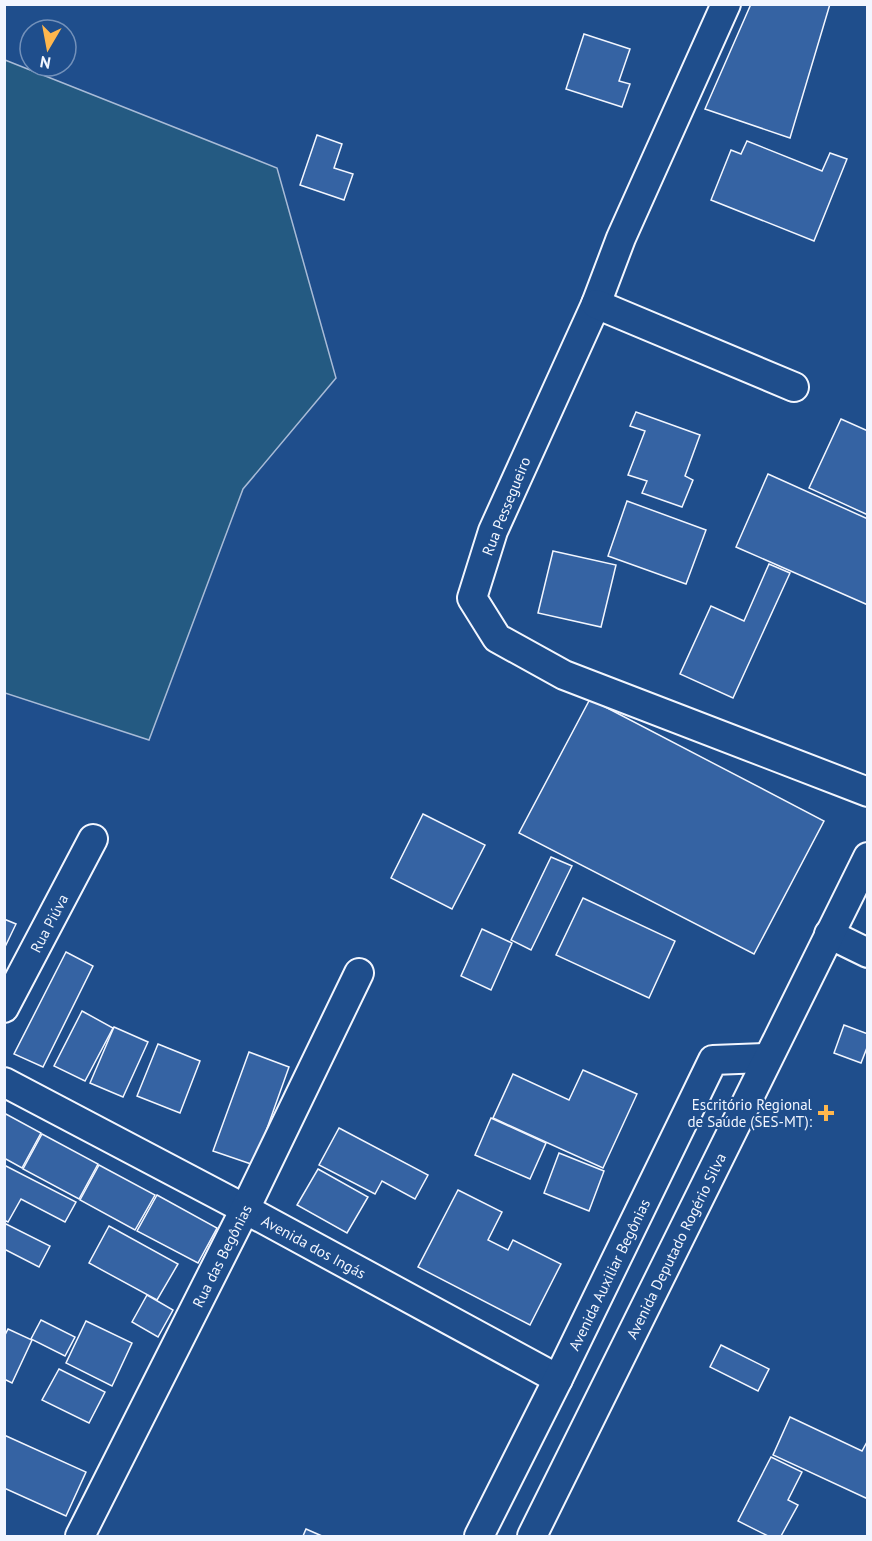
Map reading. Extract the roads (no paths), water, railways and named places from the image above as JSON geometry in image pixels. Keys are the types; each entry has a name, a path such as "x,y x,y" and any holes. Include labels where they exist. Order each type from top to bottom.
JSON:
{"street":[{"name":"Rua Pessegueiro","path":"726,4 621,238 596,304 493,531 472,598 497,638 564,675 867,792"},
{"path":"596,304 794,387"},
{"name":"Rua Piúva","path":"4,1008 93,839"},
{"name":"Avenida Deputado Rogério Silva","path":"531,1536 867,857"},
{"path":"829,934 867,953"},
{"name":"Rua das Begônias","path":"80,1536 245,1209 359,972"},
{"name":"Avenida Auxiliar Begônias","path":"479,1536 714,1060 767,1058"},
{"name":"Avenida dos Ingás","path":"4,1082 245,1209 558,1379"},
{"path":"596,1301 639,1318"},
{"path":"505,1485 545,1508"}],"place":[{"name":"Escritório Regional de Saúde (SES-MT):","path":"826,1113"}]}
